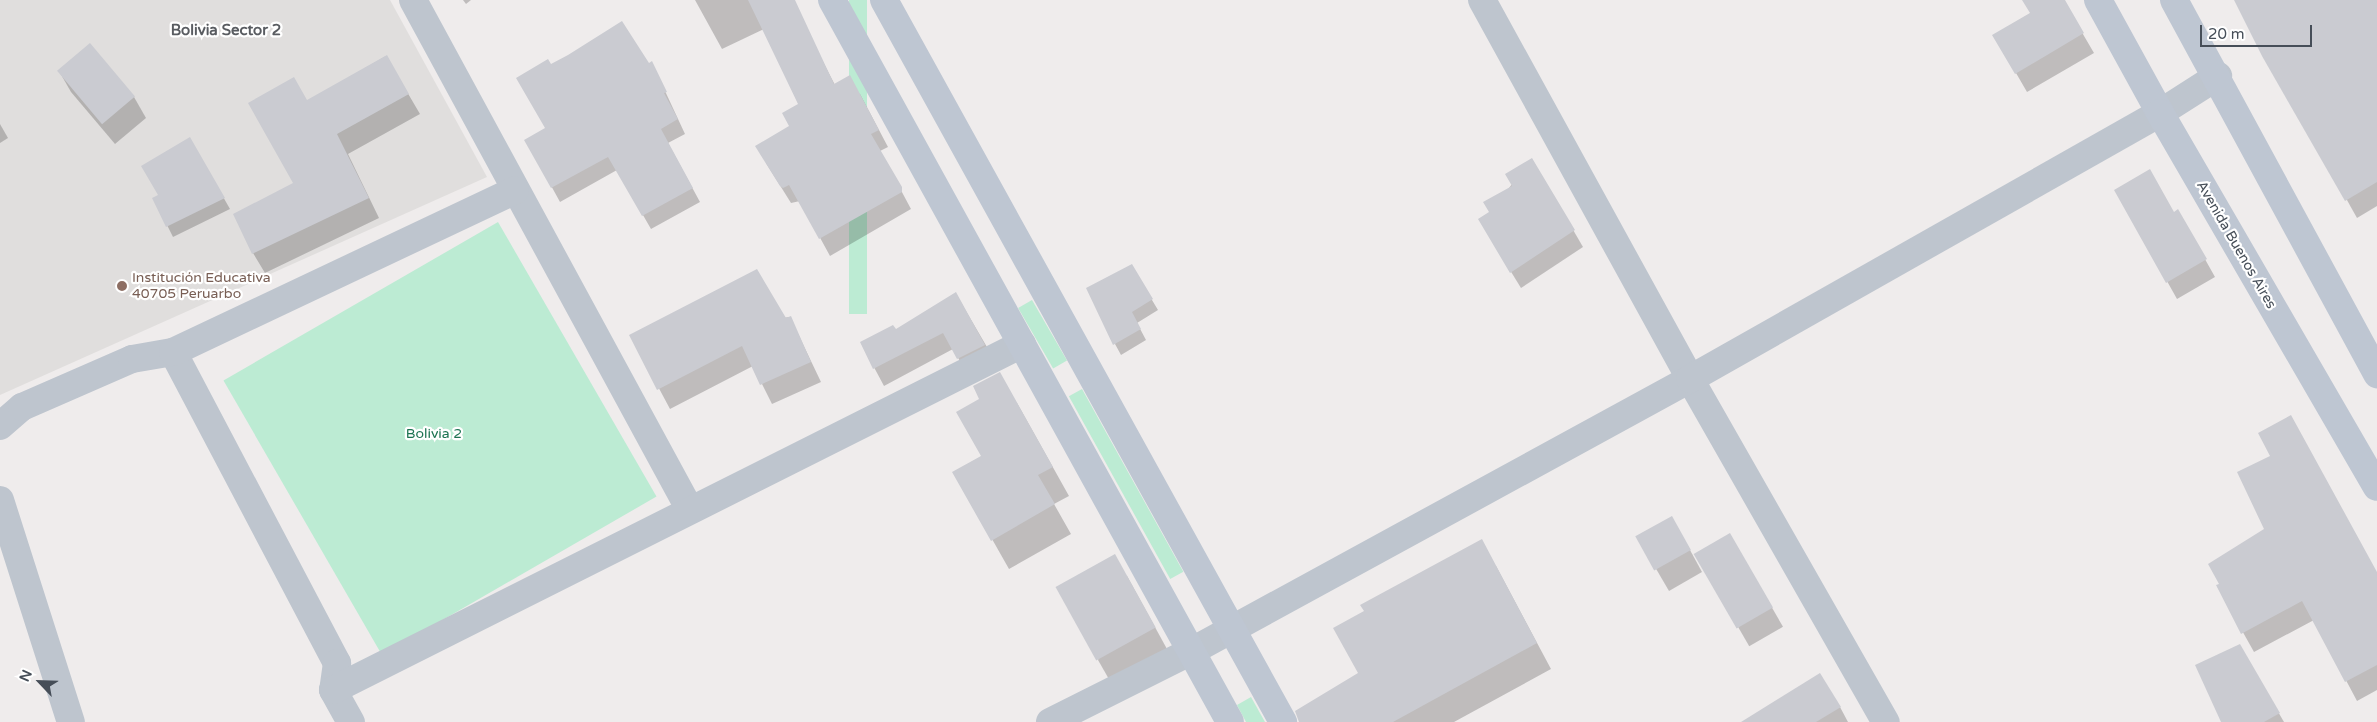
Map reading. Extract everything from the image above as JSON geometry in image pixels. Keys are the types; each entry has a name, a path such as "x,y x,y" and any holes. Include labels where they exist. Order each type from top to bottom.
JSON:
{"main road":[{"path":"832,0 1230,722"},
{"path":"884,0 1283,722"},
{"name":"Avenida Buenos Aires","path":"2098,0 2160,113 2377,487"},
{"path":"2174,0 2218,76 2377,374"}],"street":[{"path":"413,0 690,510"},
{"path":"1482,0 1690,379 1886,722"},
{"path":"1050,722 1192,651 1690,379 2160,113 2218,76"},
{"path":"0,426 22,407 132,359 173,352 515,190"},
{"path":"333,690 1022,344"},
{"path":"173,352 337,663 333,690 351,722"},
{"path":"0,500 71,722"}],"shaded area":[{"name":"Institución Educativa 40705 Peruarbo","path":"0,0 390,0 487,177 0,395"}],"green space":[{"path":"849,0 867,0 867,314 849,314"},
{"name":"Bolivia 2","path":"498,222 656,497 382,655 223,380"},
{"path":"1032,300 1067,361 1053,369 1018,308"},
{"path":"1082,389 1183,572 1170,579 1069,396"},
{"path":"1251,697 1265,722 1246,722 1237,705"}],"building":[{"path":"748,0 795,0 834,84 850,75 879,130 871,134 902,187 902,192 819,239 789,185 783,188 780,186 755,146 789,126 782,113 798,104"},
{"path":"2022,0 2065,0 2084,33 2015,74 1992,35 2030,13"},
{"path":"2234,0 2377,0 2377,182 2345,201 2262,56"},
{"path":"622,21 649,63 652,61 667,92 664,93 678,119 661,129 693,188 642,216 608,157 551,188 524,140 545,128 516,78 548,59 551,64 568,55"},
{"path":"90,43 135,97 102,124 57,71"},
{"path":"387,55 409,94 337,134 369,198 252,254 233,214 293,183 248,103 294,77 307,100"},
{"path":"190,137 225,198 166,227 152,198 158,195 141,166"},
{"path":"1532,158 1575,230 1510,273 1478,219 1489,212 1483,202 1512,186 1505,174"},
{"path":"2150,169 2174,212 2178,209 2207,259 2166,283 2114,190"},
{"path":"1132,264 1153,299 1132,312 1141,329 1113,345 1086,288"},
{"path":"757,269 786,318 791,316 811,362 760,385 742,346 657,390 629,335"},
{"path":"956,292 985,345 957,359 943,333 873,369 860,342 893,325 896,329"},
{"path":"1000,372 1053,467 1038,475 1055,504 991,541 952,472 981,456 956,412 979,399 973,386"},
{"path":"2291,415 2377,572 2377,665 2345,682 2302,601 2241,634 2216,585 2219,584 2208,564 2264,529 2237,472 2270,456 2258,433"},
{"path":"1672,516 1691,550 1654,570 1635,536"},
{"path":"1730,533 1773,607 1737,628 1694,554"},
{"path":"1482,539 1537,643 1393,722 1299,722 1295,711 1358,673 1333,628 1364,611 1360,605"},
{"path":"1115,554 1156,627 1096,660 1056,587"},
{"path":"2240,644 2280,713 2264,722 2221,722 2195,665"},
{"path":"1820,673 1841,707 1816,722 1741,722"}],"place":[{"name":"Institución Educativa 40705 Peruarbo","path":"122,286"}],"district":[{"name":"Bolivia Sector 2","path":"226,31"}]}
